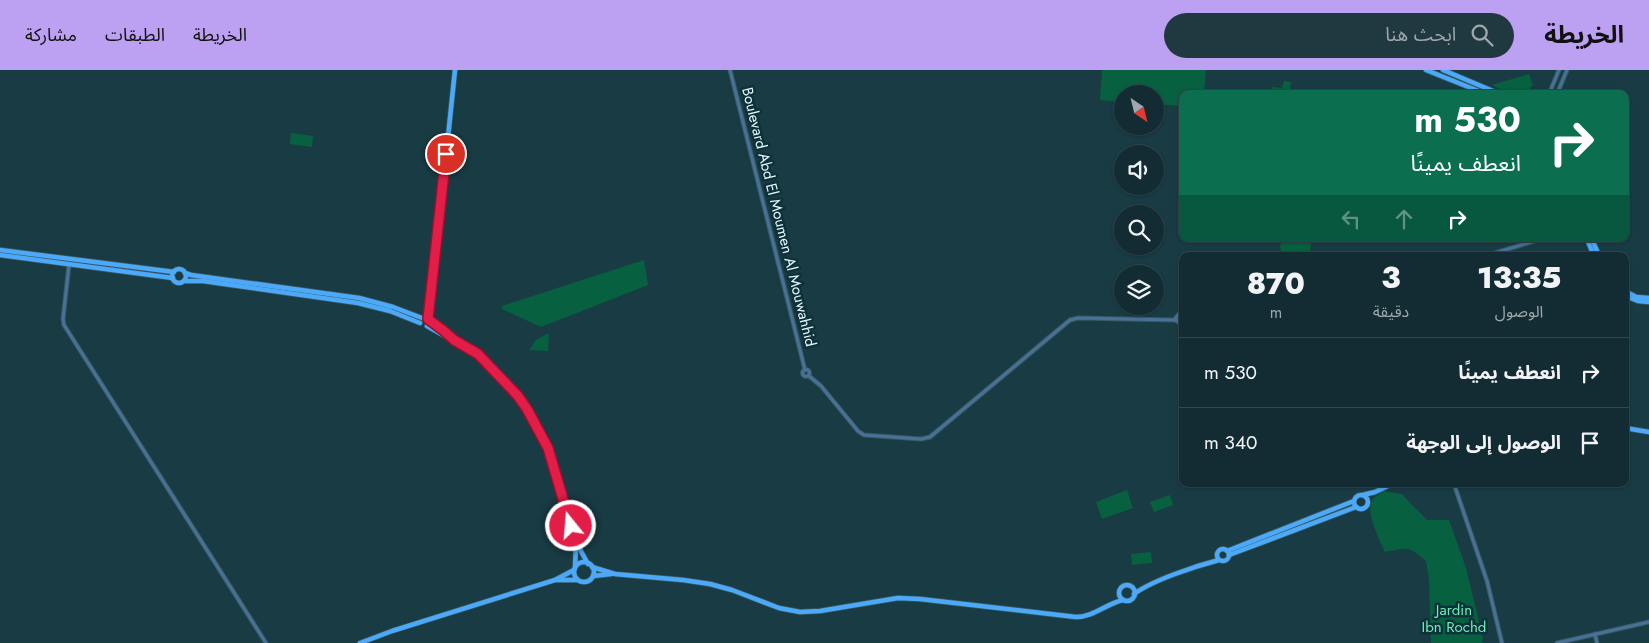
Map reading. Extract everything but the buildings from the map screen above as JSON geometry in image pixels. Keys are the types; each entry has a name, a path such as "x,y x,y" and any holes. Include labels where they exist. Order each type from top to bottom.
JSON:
{"main road":[{"path":"427,326 430,323 431,294 455,70"},
{"path":"1426,70 1476,90"},
{"path":"1442,70 1490,90"},
{"path":"0,250 174,272 180,269 191,275 359,298 393,307 422,320"},
{"path":"0,255 172,278 177,282 203,281 358,303 422,320 429,320 454,340"},
{"path":"172,278 174,272"},
{"path":"184,281 185,273"},
{"path":"1629,293 1636,297 1649,298"},
{"path":"431,294 422,320 423,326 427,326 478,354 518,396 527,409 548,448 576,544 594,572 593,576"},
{"path":"1629,298 1649,302"},
{"path":"1629,429 1649,432"},
{"path":"1228,553 1354,501 1357,496 1375,492 1386,487"},
{"path":"1207,563 1222,550 1228,553 1356,507 1366,508 1375,492"},
{"path":"1363,495 1368,503"},
{"path":"1354,501 1356,507"},
{"path":"576,544 574,574 577,580"},
{"path":"1112,602 1131,600 1134,594 1144,587 1207,563 1226,560 1228,553"},
{"path":"1217,554 1219,560"},
{"path":"360,643 392,631 555,580 574,569 580,563 615,574"},
{"path":"555,580 586,582 593,576 615,574 683,580 732,590 771,605 800,612 820,611 905,598 1076,617 1091,615 1112,602 1124,586 1132,588 1144,587"},
{"path":"1132,588 1134,594"},
{"path":"1119,593 1122,600"}],"street":[{"name":"Boulevard Abd El Moumen Al Mouwahhid","path":"730,70 805,370 809,371 809,376 821,386 858,431 864,435 925,438 936,434 990,386 1070,320 1078,318 1175,320"},
{"path":"1551,90 1559,70"},
{"path":"1559,90 1567,70"},
{"path":"1499,252 1531,242"},
{"path":"69,264 64,325 266,643"},
{"path":"1175,320 1179,314"},
{"path":"1175,320 1179,318"},
{"path":"1175,320 1179,322"},
{"path":"1455,487 1487,581 1502,643"},
{"path":"1556,643 1649,622"},
{"path":"1595,634 1597,643"}],"green space":[{"path":"1102,70 1206,70 1204,90 1179,90 1179,106 1164,105 1164,85 1114,85 1114,101 1100,100"},
{"path":"1529,74 1533,85 1530,90 1502,90 1492,85"},
{"path":"1284,81 1291,82 1290,90 1272,90 1272,87 1282,88"},
{"path":"291,133 313,136 312,147 290,144"},
{"path":"1311,242 1310,252 1281,252 1280,245 1282,243"},
{"path":"644,260 648,285 541,327 502,309 502,306"},
{"path":"549,334 548,351 529,350 536,340"},
{"path":"1127,490 1133,508 1102,519 1096,502"},
{"name":"Jardin Ibn Rochd","path":"1383,491 1402,494 1427,520 1449,520 1466,568 1483,638 1482,643 1431,643 1429,580 1426,561 1415,552 1407,549 1385,552 1370,511 1373,499"},
{"path":"1170,495 1173,505 1154,512 1150,502"},
{"path":"1151,552 1152,563 1132,565 1131,554"}],"route":[{"path":"446,154 428,319 454,340 478,354 518,396 527,409 548,448 571,526"}]}
